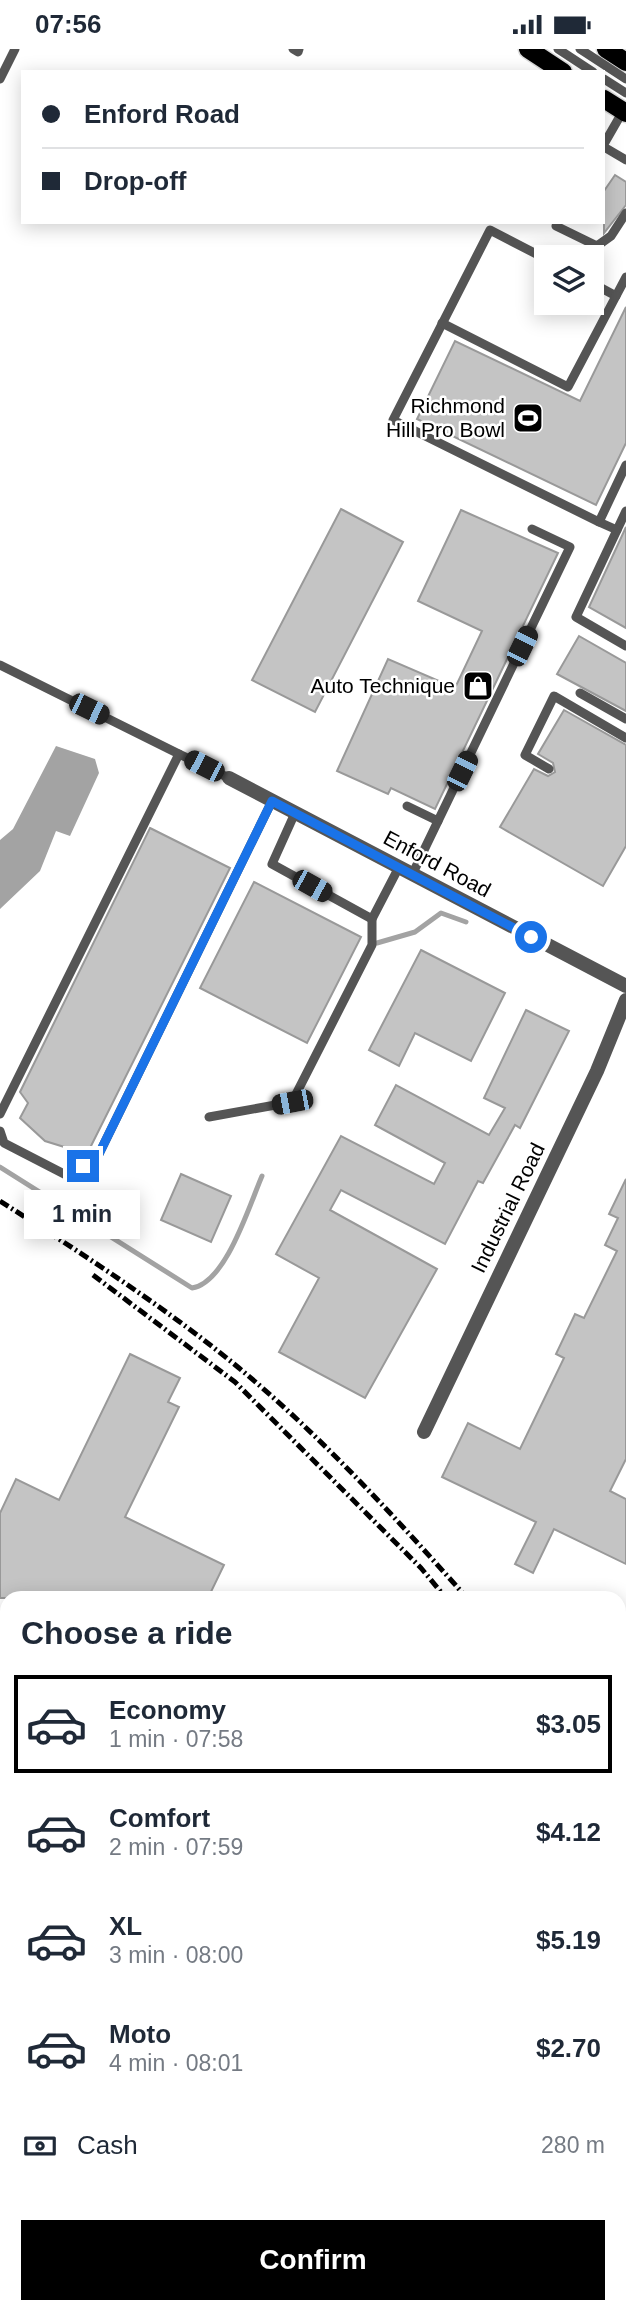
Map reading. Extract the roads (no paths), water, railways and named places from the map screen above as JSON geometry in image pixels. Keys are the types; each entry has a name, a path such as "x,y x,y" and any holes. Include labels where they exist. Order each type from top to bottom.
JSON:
{"main road":[{"path":"528,49 559,70"},
{"path":"606,49 626,62"},
{"path":"605,99 625,106"}],"street":[{"name":"Enford Road","path":"229,778 626,986"},
{"name":"Industrial Road","path":"424,1432 597,1071 626,1000"}],"lane":[{"path":"0,79 15,49"},
{"path":"293,49 298,52 299,49"},
{"path":"558,49 590,70"},
{"path":"580,49 626,79"},
{"path":"605,80 625,106 605,143"},
{"path":"605,146 626,160"},
{"path":"556,224 597,246 611,236 626,212"},
{"path":"534,253 490,230 393,420 617,530"},
{"path":"442,323 568,387 626,277"},
{"path":"604,290 616,296"},
{"path":"598,521 626,465"},
{"path":"626,511 576,617 626,646"},
{"path":"412,875 570,547 532,529"},
{"path":"0,665 229,778"},
{"path":"580,693 626,719"},
{"path":"549,769 525,755 554,696 626,738"},
{"path":"0,1114 179,754"},
{"path":"0,1131 4,1143 68,1176 98,1156 272,801"},
{"path":"407,806 438,821"},
{"path":"295,813 272,864 372,919"},
{"path":"209,1117 292,1102 372,945 372,919 399,867"}],"waterway":[{"path":"377,943 415,932 441,913 466,922"},
{"path":"0,1167 192,1288 204,1283 226,1258 262,1176"}],"railway":[{"path":"0,1201 152,1302 239,1368 328,1450 461,1591"},
{"path":"93,1275 235,1382 421,1568 440,1591"}],"place":[{"name":"Richmond Hill Pro Bowl","path":"528,418"},
{"name":"Auto Technique","path":"478,686"}]}
